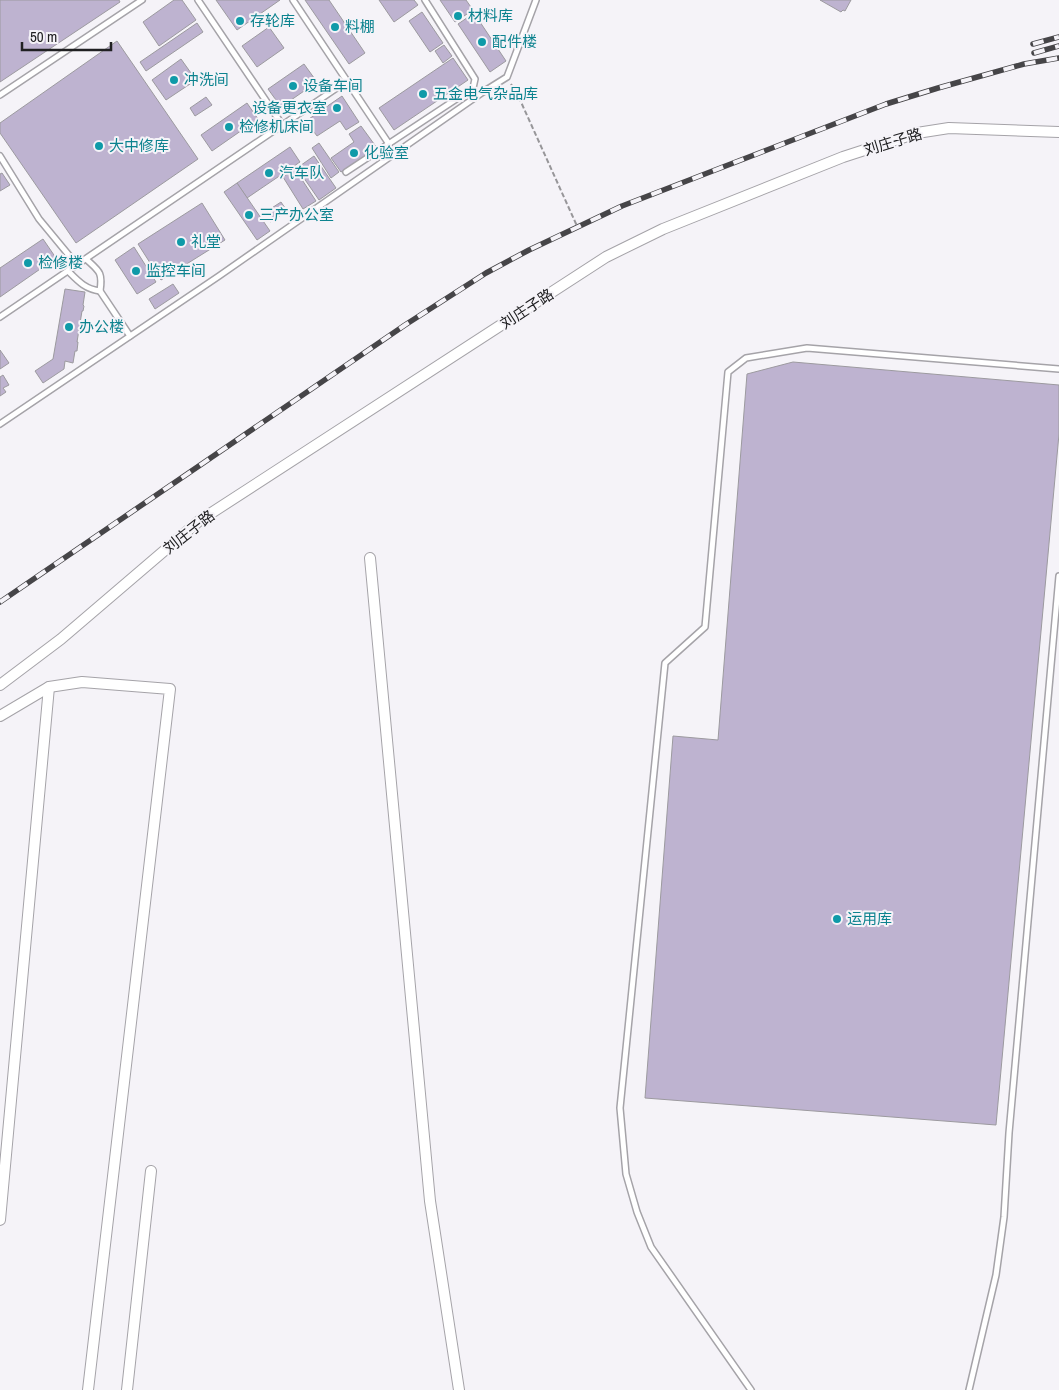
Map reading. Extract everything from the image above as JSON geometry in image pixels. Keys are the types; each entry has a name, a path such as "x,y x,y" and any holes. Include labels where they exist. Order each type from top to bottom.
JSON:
{"street":[{"name":"刘庄子路","path":"0,685 61,639 199,521 606,257 663,229 842,157 918,132 949,128 1059,132"},
{"path":"370,558 430,1201 459,1390"},
{"path":"0,716 49,687 82,682 170,690 88,1390"},
{"path":"0,1220 49,687"},
{"path":"127,1390 151,1170"}],"lane":[{"path":"0,95 142,0"},
{"path":"198,0 283,126"},
{"path":"293,0 389,144"},
{"path":"346,172 473,88 475,79 425,0"},
{"path":"0,424 507,77 536,0"},
{"path":"0,317 347,81"},
{"path":"0,156 39,219 77,265"},
{"path":"86,259 100,272 102,280 100,291 130,336"},
{"path":"68,271 80,284 91,290 100,291"},
{"path":"751,1390 651,1246 637,1212 626,1174 620,1108 665,663 705,627 728,372 746,358 807,348 1059,369"},
{"path":"969,1390 996,1275 1004,1217 1059,576"}],"path":[{"path":"507,77 521,102 577,226"}],"building":[{"path":"0,0 119,0 120,2 0,82"},
{"path":"174,0 182,0 196,20 159,46 143,22"},
{"name":"存轮库","path":"216,0 280,0 237,30"},
{"name":"料棚","path":"305,0 329,0 365,53 349,64"},
{"path":"379,0 414,0 418,5 394,22"},
{"name":"材料库","path":"440,0 466,0 473,10 455,22"},
{"path":"820,0 851,0 845,11 841,12"},
{"path":"422,12 443,43 430,52 409,21"},
{"name":"配件楼","path":"474,13 506,61 490,72 458,24"},
{"path":"197,23 203,32 146,71 140,62"},
{"path":"269,27 284,48 257,67 242,46"},
{"name":"大中修库","path":"117,41 198,159 76,243 0,133 0,123"},
{"path":"444,45 452,56 443,63 435,51"},
{"name":"五金电气杂品库","path":"453,58 468,80 394,130 379,108"},
{"name":"冲洗间","path":"181,59 196,80 166,100 152,80"},
{"name":"设备车间","path":"304,64 317,82 281,107 268,89"},
{"name":"设备更衣室","path":"342,96 359,122 346,130 340,121 317,136 306,121"},
{"path":"206,97 212,105 195,116 190,108"},
{"name":"检修机床间","path":"247,103 258,119 212,151 201,135"},
{"name":"化验室","path":"361,126 377,148 341,172 331,158 354,142 349,134"},
{"path":"319,143 339,172 331,178 312,148"},
{"name":"汽车队","path":"290,147 300,162 247,198 237,183"},
{"path":"314,156 336,188 319,200 297,168"},
{"path":"295,169 316,201 303,209 283,177"},
{"path":"2,173 10,185 0,191 0,174"},
{"name":"三产办公室","path":"237,183 270,231 257,240 224,192"},
{"path":"281,202 287,211 270,222 264,213"},
{"name":"礼堂","path":"202,203 225,240 161,280 138,244"},
{"name":"检修楼","path":"43,239 56,258 0,297 0,268"},
{"name":"监控车间","path":"134,247 156,282 137,294 115,260"},
{"path":"173,284 179,293 155,309 149,299"},
{"name":"办公楼","path":"65,289 85,292 77,351 75,351 73,363 65,361 64,369 43,383 35,371 53,359"},
{"path":"0,350 9,363 0,369"},
{"name":"运用库","path":"793,362 1059,385 1059,434 996,1125 645,1098 673,736 718,740 747,374"},
{"path":"3,375 9,385 3,388 6,392 0,396 0,377"}],"railway":[{"path":"1033,44 1059,37"},
{"path":"1034,53 1059,46"},
{"path":"0,602 405,325 486,273 529,250 622,206 886,104 1024,64 1059,58"}],"place":[{"name":"材料库","path":"458,16"},
{"name":"存轮库","path":"240,21"},
{"name":"料棚","path":"335,27"},
{"name":"配件楼","path":"482,42"},
{"name":"冲洗间","path":"174,80"},
{"name":"设备车间","path":"293,86"},
{"name":"五金电气杂品库","path":"423,94"},
{"name":"设备更衣室","path":"337,108"},
{"name":"检修机床间","path":"229,127"},
{"name":"大中修库","path":"99,146"},
{"name":"化验室","path":"354,153"},
{"name":"汽车队","path":"269,173"},
{"name":"三产办公室","path":"249,215"},
{"name":"礼堂","path":"181,242"},
{"name":"检修楼","path":"28,263"},
{"name":"监控车间","path":"136,271"},
{"name":"办公楼","path":"69,327"},
{"name":"运用库","path":"837,919"}]}
